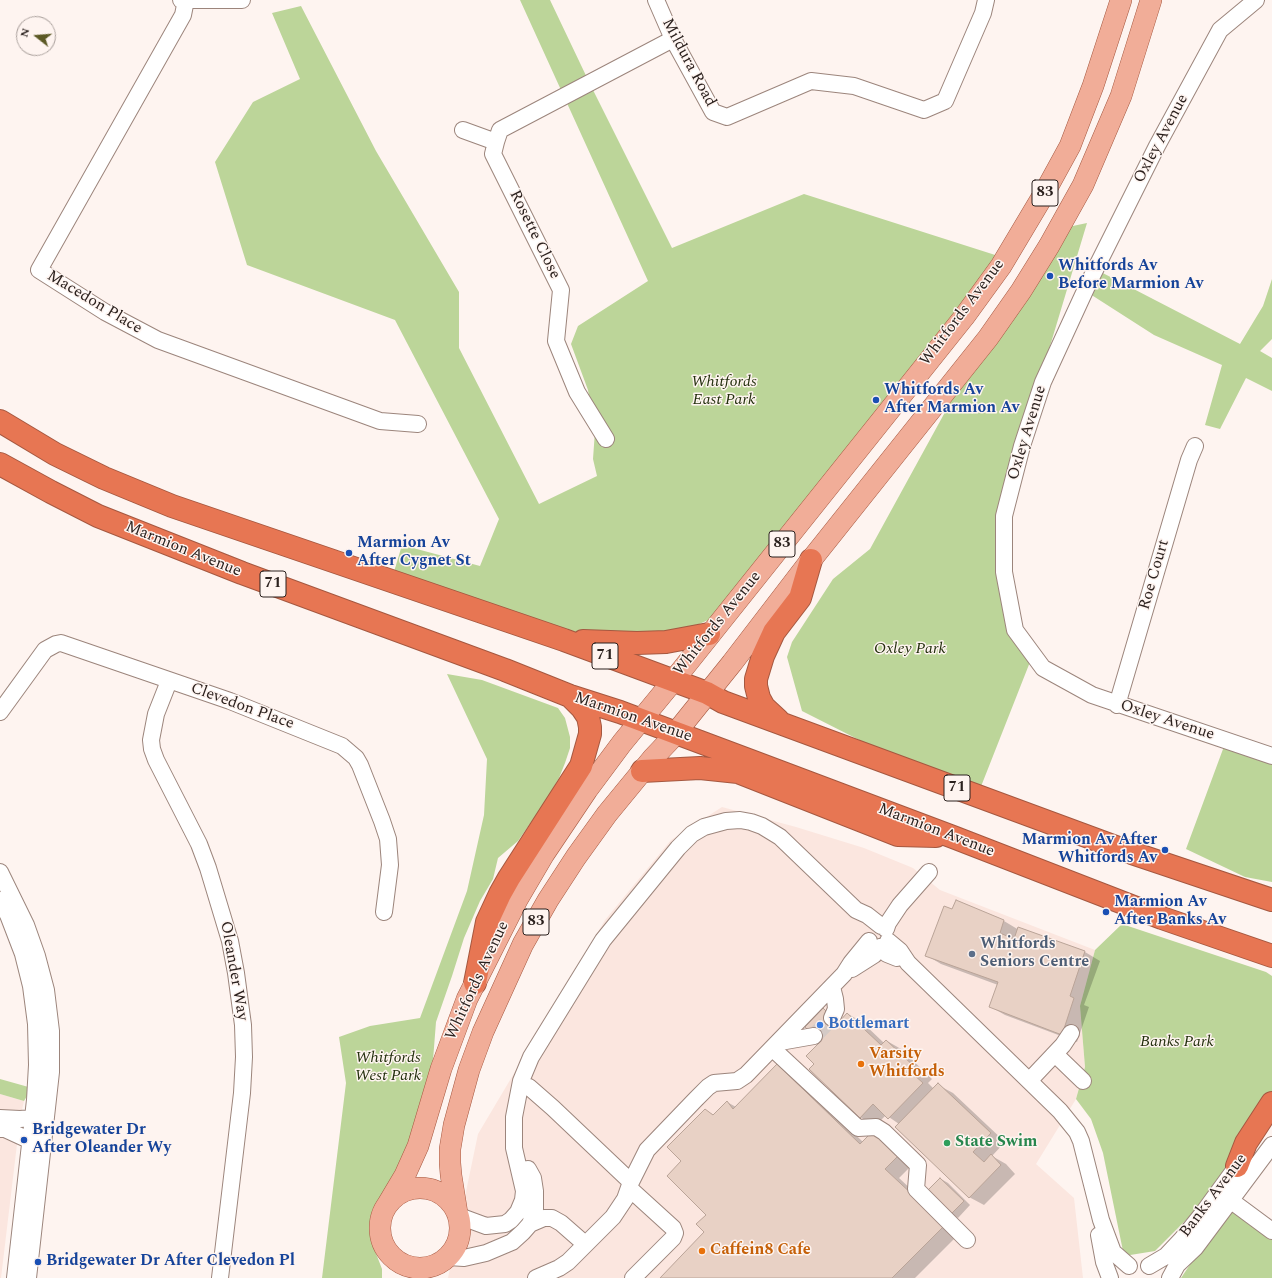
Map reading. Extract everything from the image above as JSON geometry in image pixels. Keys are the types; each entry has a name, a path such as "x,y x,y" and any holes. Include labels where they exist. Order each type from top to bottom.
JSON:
{"highway":[{"name":"71","path":"0,421 55,454 97,474 172,506 564,640 707,693 723,702 1132,853 1272,900"},
{"name":"Marmion Avenue","path":"0,464 98,516 242,573 505,670 570,696 640,719 953,836 1162,918 1272,956"},
{"path":"0,478 78,517 98,516"},
{"path":"782,724 764,707 759,698 756,679 763,656 774,632 800,598 811,560"},
{"path":"564,640 637,643 666,642 710,634"},
{"path":"475,983 487,922 500,894 581,766 590,734 590,727 588,717 585,712 570,696"},
{"path":"642,772 700,768 738,772 898,835 953,836"},
{"path":"1237,1166 1246,1143 1272,1103"}],"main road":[{"name":"Whitfords Avenue","path":"386,1208 415,1154 449,1044 475,983 517,900 544,854 587,790 640,719 673,681 964,317 1001,266 1041,199 1070,146 1093,86 1121,0"},
{"name":"Whitfords Avenue","path":"458,1215 451,1175 450,1149 469,1070 490,1015 523,944 548,900 576,857 607,814 676,733 811,560 988,338 1020,291 1049,246 1083,185 1121,96 1151,0"},
{"name":"83","path":"384,1245 391,1256 401,1264 413,1268 425,1268 437,1264 446,1258 454,1249 459,1238 460,1227 458,1215 454,1206 446,1197 436,1191 425,1188 414,1188 393,1198 382,1216 380,1226 381,1236 392,1278"},
{"name":"83","path":"437,1278 446,1258"}],"street":[{"path":"184,0 242,0"},
{"name":"Macedon Place","path":"184,0 183,14 39,270 105,312 158,340 380,421 418,424"},
{"name":"Mildura Road","path":"656,0 673,39 713,112 727,117 811,81 854,86 924,110 945,101 983,12 986,0"},
{"name":"Oxley Avenue","path":"1256,0 1220,30 1157,146 1089,282 1043,382 1022,446 1004,516 1004,572 1015,630 1043,668 1092,695 1117,705 1272,756"},
{"path":"463,130 496,142 500,130 673,39"},
{"name":"Rosette Close","path":"496,142 493,154 561,290 556,341 577,392 606,439"},
{"name":"Roe Court","path":"1117,705 1189,460 1195,446"},
{"name":"Clevedon Place","path":"0,712 45,650 61,643 230,701 342,746 356,758 360,765 388,840 390,865 384,912"},
{"name":"Oleander Way","path":"169,681 156,714 151,740 152,749 156,760 199,844 208,868 230,941 243,1025 244,1057 242,1093 220,1278"},
{"path":"458,1215 486,1226 505,1224 518,1212 523,1200 524,1191 514,1148 513,1132 516,1103 521,1081 531,1057 603,940 678,848 692,834 704,827 726,821 740,820 762,826 780,837 856,910 860,922 879,941 908,963 1060,1111 1079,1136 1100,1220 1114,1252 1129,1266"},
{"path":"0,872 26,925 37,956 46,990 51,1031 51,1072 28,1278"},
{"path":"536,1278 559,1268 568,1262 618,1211 648,1150 708,1087 718,1083 737,1082 776,1045 844,974 851,963 879,941 888,923 900,905 929,872"},
{"path":"0,900 8,915 23,954 31,986 36,1024 37,1065 33,1118 15,1278"},
{"path":"832,987 836,1009 832,1018"},
{"path":"530,1224 535,1209 536,1192 523,1153 521,1128 524,1103 538,1063 553,1030 553,1022"},
{"path":"1029,1081 1063,1045 1071,1033"},
{"path":"776,1045 814,1036"},
{"path":"776,1045 858,1128 876,1127 884,1132 918,1165 916,1189 967,1240"},
{"path":"1055,1054 1082,1081"},
{"path":"529,1087 553,1108 673,1228 675,1233 673,1238 633,1278"},
{"path":"0,1118 33,1118"},
{"name":"Banks Avenue","path":"1170,1278 1177,1265 1194,1248 1224,1196 1237,1166 1272,1118"},
{"path":"0,1129 5,1129 31,1141"},
{"name":"Banks Avenue","path":"1148,1266 1166,1256 1272,1145"},
{"path":"1224,1196 1272,1231"},
{"path":"446,1258 464,1258 502,1247 512,1242 530,1224 544,1218 552,1218 585,1244"},
{"path":"1100,1220 1099,1236 1104,1262 1110,1278"},
{"path":"1118,1278 1129,1266 1138,1264 1148,1266 1155,1270 1162,1278"}],"shaded area":[{"path":"722,807 796,827 864,848 913,868 940,890 1095,950 1080,1006 1085,1067 1076,1099 1036,1164 1074,1198 1083,1278 448,1278 478,1134 605,920 671,840"},
{"path":"0,1094 24,1101 20,1119 1,1278 0,1278"}],"green space":[{"name":"Whitfords East Park","path":"520,0 550,0 672,248 804,194 1014,261 717,616 686,630 596,635 549,628 393,575 402,545 480,566 499,519 395,320 247,265 215,162 253,102 300,79 272,13 301,6 376,151 459,292 459,348 539,504 597,476 593,459 595,431 588,390 571,344 578,326 648,281"},
{"name":"Oxley Park","path":"1087,223 995,529 1003,604 1030,662 980,789 883,752 802,711 787,657 792,642 833,579 870,549 961,383 1068,227"},
{"path":"1095,269 1240,344 1263,306 1272,279 1272,339 1260,351 1272,358 1272,391 1246,378 1220,429 1205,425 1222,365 1154,335 1090,294"},
{"name":"Whitfords West Park","path":"447,674 482,680 558,708 565,718 570,737 570,748 559,778 545,802 518,841 498,858 493,879 480,901 464,938 436,1022 429,1111 408,1161 374,1213 372,1243 382,1269 382,1278 322,1278 346,1083 339,1037 370,1026 420,1018 467,891 484,815 487,759"},
{"path":"1226,741 1272,756 1272,882 1245,877 1186,849"},
{"name":"Banks Park","path":"1122,924 1266,972 1272,976 1272,1114 1218,1188 1155,1251 1124,1256 1103,1153 1091,1119 1076,1099 1085,1067 1080,1006 1095,950"},
{"path":"0,1079 32,1088 24,1101 0,1094"},
{"path":"1229,1206 1272,1237 1272,1278 1181,1278"}],"building":[{"path":"956,900 1004,920 1000,933 1014,939 1018,927 1085,951 1070,996 1074,998 1062,1035 989,1007 998,982 925,956 944,906 952,909"},
{"path":"823,1008 838,1023 847,1013 881,1045 886,1040 918,1070 913,1074 923,1083 888,1119 873,1104 860,1118 809,1069 814,1064 806,1056 820,1042 805,1027"},
{"path":"777,1064 860,1144 872,1132 898,1156 885,1169 945,1225 892,1278 660,1278 704,1232 696,1224 706,1215 667,1176 681,1161 667,1147 705,1109 713,1115 727,1101 733,1109"},
{"name":"State Swim","path":"938,1083 991,1133 973,1152 984,1162 991,1154 1001,1165 969,1198 895,1127"},
{"path":"940,1178 964,1201 950,1215 926,1192"}],"tunnel":[{"path":"814,1036 832,1018"}],"place":[{"name":"Whitfords Av Before Marmion Av","path":"1050,276"},
{"name":"Whitfords Av After Marmion Av","path":"876,400"},
{"name":"Marmion Av After Cygnet St","path":"349,553"},
{"name":"Marmion Av After Whitfords Av","path":"1165,850"},
{"name":"Marmion Av After Banks Av","path":"1106,912"},
{"name":"Whitfords Seniors Centre","path":"972,954"},
{"name":"Bottlemart","path":"820,1025"},
{"name":"Varsity Whitfords","path":"861,1064"},
{"name":"Bridgewater Dr After Oleander Wy","path":"24,1140"},
{"name":"State Swim","path":"947,1143"},
{"name":"Caffein8 Cafe","path":"702,1251"},
{"name":"Bridgewater Dr After Clevedon Pl","path":"38,1262"}]}
